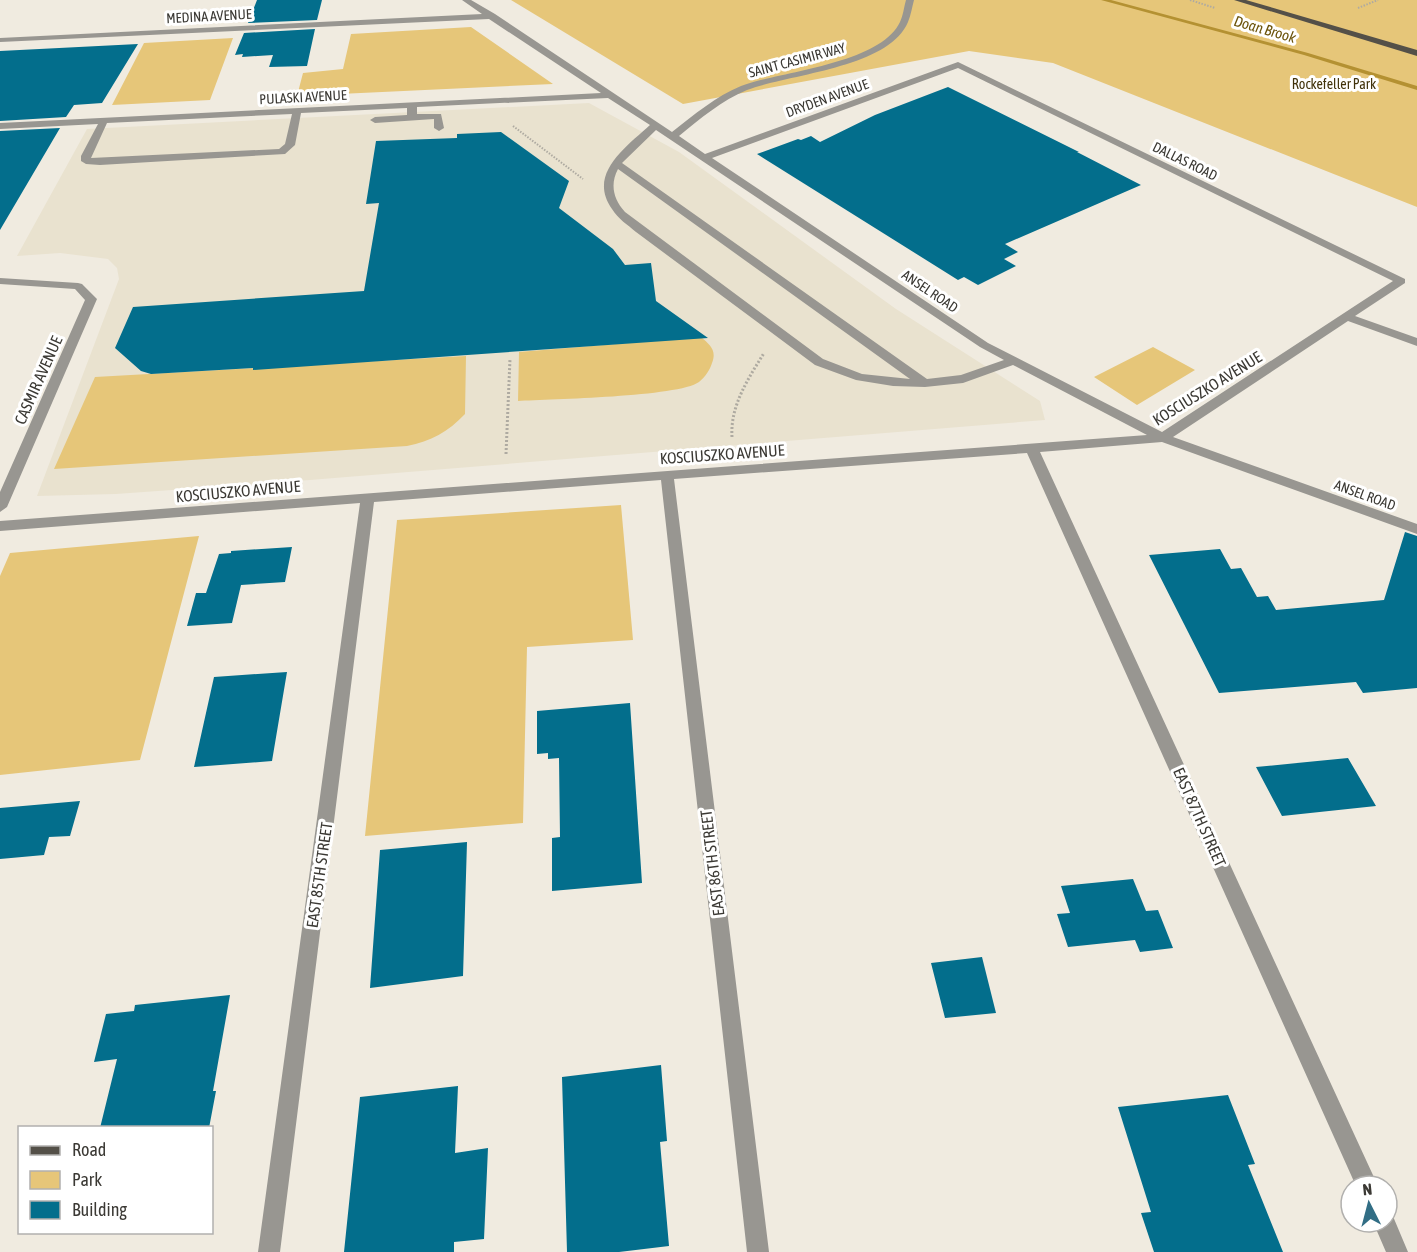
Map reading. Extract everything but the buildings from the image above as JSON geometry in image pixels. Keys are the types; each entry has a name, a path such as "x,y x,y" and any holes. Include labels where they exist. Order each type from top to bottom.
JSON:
{"main road":[{"path":"1238,0 1417,53"}],"street":[{"name":"ANSEL ROAD","path":"466,0 984,345 1163,438 1417,529"},
{"name":"SAINT CASIMIR WAY","path":"673,136 708,109 741,89 878,50 892,41 903,27 909,14 910,0"},
{"name":"MEDINA AVENUE","path":"0,40 492,16"},
{"name":"DRYDEN AVENUE","path":"705,158 958,65"},
{"name":"DALLAS ROAD","path":"958,65 1401,281"},
{"name":"PULASKI AVENUE","path":"0,126 608,95"},
{"path":"412,105 412,117"},
{"path":"104,120 86,156 86,161 275,153 290,145 297,111"},
{"path":"375,120 438,116 439,128"},
{"path":"656,125 616,163 609,174 607,192 616,208 650,237 819,362 860,377 893,382 925,383 963,379 1013,361"},
{"path":"616,163 925,383"},
{"name":"CASMIR AVENUE","path":"0,281 78,286 91,299 0,507"},
{"name":"KOSCIUSZKO AVENUE","path":"0,526 1163,438 1401,281"},
{"path":"1346,317 1417,342"},
{"name":"EAST 87TH STREET","path":"1032,449 1362,1174"},
{"name":"EAST 86TH STREET","path":"666,475 758,1252"},
{"name":"EAST 85TH STREET","path":"269,1252 368,497"},
{"path":"1389,1234 1397,1252"}],"path":[{"path":"509,124 586,181"},
{"path":"732,437 731,419 747,382 769,344"},
{"path":"506,454 510,359"}],"shaded area":[{"path":"589,103 679,152 896,309 1040,401 1045,420 310,480 116,494 37,496 119,279 117,268 108,259 60,253 17,256 87,129"}],"green space":[{"name":"Rockefeller Park","path":"511,0 1417,0 1417,207 1053,63 969,51 683,104"},
{"path":"471,27 553,84 297,96 303,73 343,69 351,34"},
{"path":"233,38 210,100 112,105 144,43"},
{"path":"701,337 712,348 714,355 710,368 703,378 687,387 641,394 518,401 519,352"},
{"path":"1153,347 1195,370 1137,405 1094,377"},
{"path":"466,356 465,414 446,431 416,444 54,469 95,377"},
{"path":"621,505 633,640 527,647 523,823 365,836 397,520"},
{"path":"199,536 140,760 0,775 0,576 10,553"}],"waterway":[{"name":"Doan Brook","path":"1104,0 1306,54 1417,88"}]}
